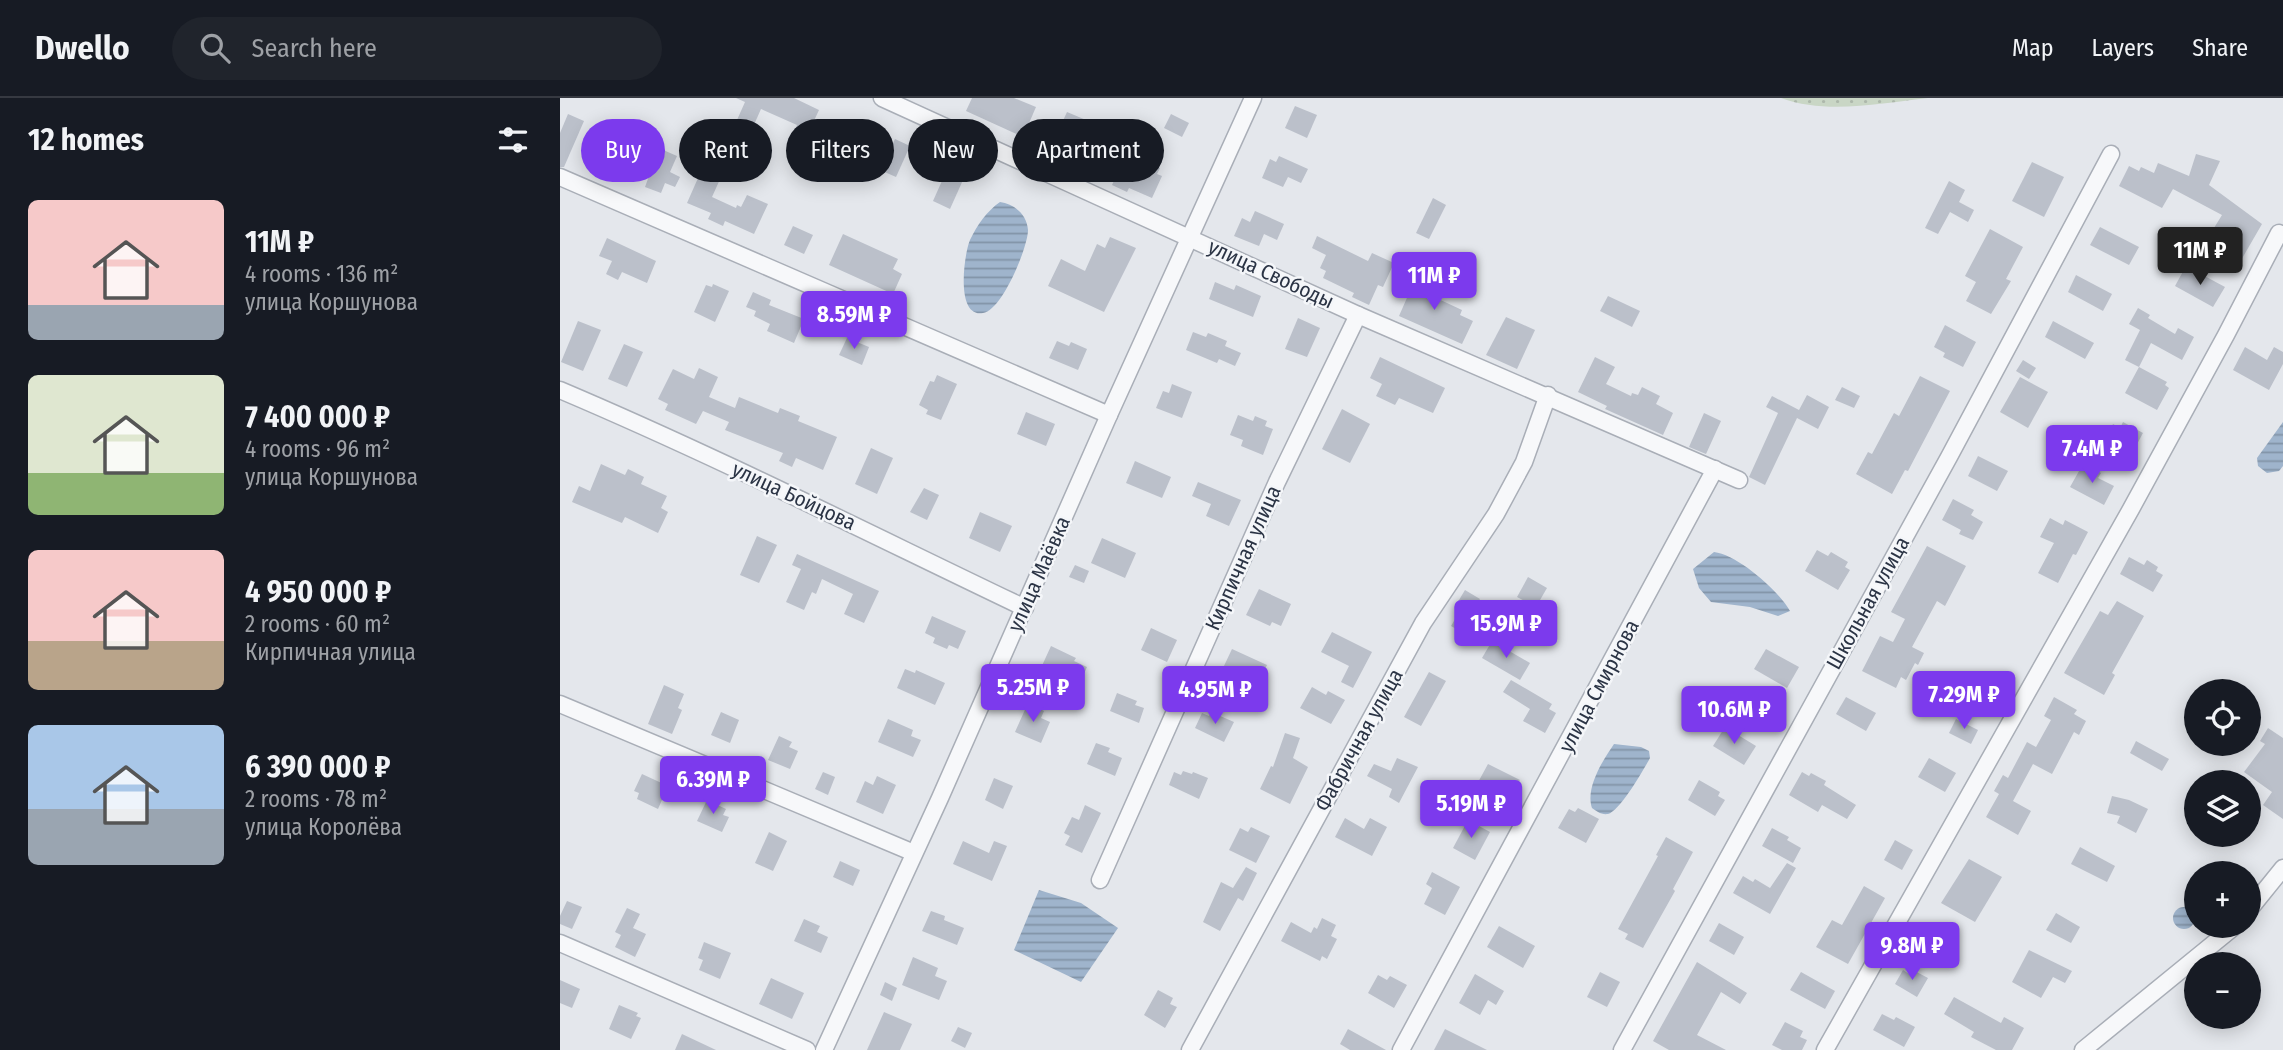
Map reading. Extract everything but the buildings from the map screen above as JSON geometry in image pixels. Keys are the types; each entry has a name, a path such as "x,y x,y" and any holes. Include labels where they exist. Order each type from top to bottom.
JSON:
{"street":[{"name":"улица Свободы","path":"882,98 1358,315 1739,480"},
{"name":"улица Маёвка","path":"824,1050 1252,98"},
{"name":"Школьная улица","path":"1622,1050 1949,457 2111,154"},
{"path":"560,177 1109,415"},
{"path":"1825,1050 2131,509 2227,335 2279,233"},
{"name":"Кирпичная улица","path":"1100,880 1277,482 1358,315"},
{"name":"улица Бойцова","path":"560,390 643,425 1025,608"},
{"name":"Фабричная улица","path":"1190,1050 1423,624 1496,514 1524,462 1548,395"},
{"name":"улица Смирнова","path":"1401,1050 1715,469"},
{"path":"560,704 914,853"},
{"path":"2261,895 2283,868"},
{"path":"2082,1050 2220,938"},
{"path":"560,943 807,1050"}],"green space":[{"path":"1781,98 1928,98 1835,107"}],"water":[{"path":"1000,202 1010,205 1022,215 1027,224 1027,238 1013,277 998,302 983,313 974,312 968,306 965,296 964,271 968,247 979,224"},
{"path":"2283,422 2283,466 2279,471 2267,473 2258,466 2257,458"},
{"path":"1714,552 1745,566 1776,593 1790,611 1778,616 1750,607 1711,602 1699,588 1693,569"},
{"path":"1614,744 1641,747 1649,751 1650,758 1619,806 1608,814 1603,814 1592,808 1591,792 1596,775"},
{"path":"1039,890 1081,903 1118,928 1081,982 1014,950"},
{"path":"2184,907 2184,929 2174,922 2173,918 2180,908"}]}
